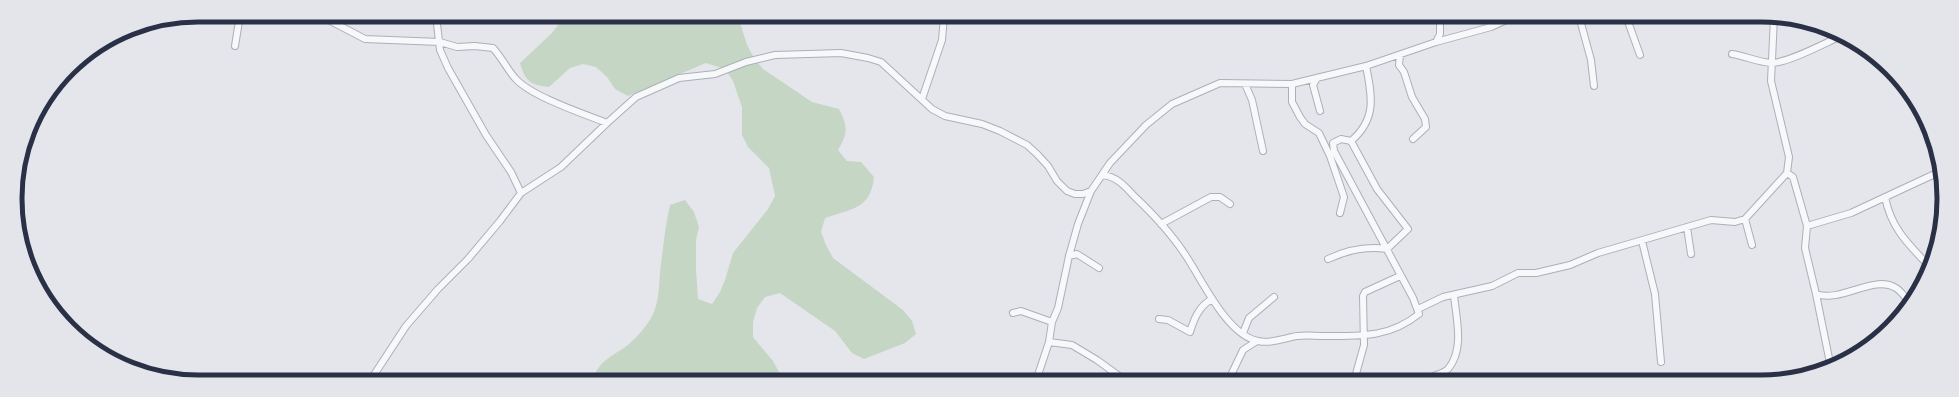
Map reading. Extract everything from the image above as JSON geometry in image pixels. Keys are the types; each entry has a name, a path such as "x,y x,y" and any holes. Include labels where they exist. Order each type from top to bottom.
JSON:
{"street":[{"path":"236,46 239,22"},
{"path":"332,22 365,39 440,42 457,47 475,46 493,48 505,61 516,79 534,92 607,122"},
{"path":"437,22 440,50 462,93 522,193"},
{"path":"922,99 942,40 944,22"},
{"path":"1436,42 1440,34 1440,22"},
{"path":"1490,22 1491,27"},
{"path":"1038,375 1049,342 1052,322 1058,308 1068,256 1078,224 1091,191 1110,163 1146,125 1172,104 1214,84 1292,84 1366,66 1400,56 1436,42 1491,27 1502,22"},
{"path":"1582,22 1591,60 1594,86"},
{"path":"1628,22 1640,55"},
{"path":"1418,309 1443,297 1492,286 1518,273 1536,273 1570,265 1598,253 1712,220 1735,222 1746,219 1787,173 1789,157 1771,81 1774,22"},
{"path":"1732,54 1773,63 1782,61 1835,38"},
{"path":"374,375 406,326 486,238 522,193 561,166 607,122 636,97 679,78 715,74 746,62 775,55 841,53 881,62 932,109 945,116 982,124 1000,131 1027,145 1048,166 1056,181 1067,191 1075,194 1083,194 1091,191"},
{"path":"1400,56 1399,65 1404,72 1412,97 1425,119 1426,127 1413,139"},
{"path":"1351,141 1359,134 1369,118 1371,109 1371,93 1366,66"},
{"path":"1317,78 1313,85 1320,110"},
{"path":"1245,84 1252,100 1263,151"},
{"path":"1292,84 1292,102 1300,118 1305,124 1319,133 1330,156 1344,196 1340,213"},
{"path":"1102,175 1109,176 1124,186 1161,224 1184,252 1212,299 1231,324 1243,333 1257,341 1271,342 1299,336 1365,336 1390,332 1409,322 1419,314 1418,309 1334,151 1333,143 1341,139 1351,141"},
{"path":"1328,259 1343,252 1368,247 1386,249 1408,229 1377,189 1351,141"},
{"path":"1787,173 1793,177 1807,226 1805,248 1830,361"},
{"path":"1807,226 1851,213 1935,174"},
{"path":"1161,224 1212,197 1220,197 1230,204"},
{"path":"1885,197 1888,213 1901,236 1925,262"},
{"path":"1746,219 1752,245"},
{"path":"1687,227 1691,254"},
{"path":"1642,241 1655,294 1661,362"},
{"path":"1068,256 1077,254 1098,268"},
{"path":"1357,375 1365,336 1362,302 1365,292 1400,276"},
{"path":"1816,294 1826,297 1836,296 1868,286 1883,285 1897,289 1906,299"},
{"path":"1436,375 1447,370 1456,356 1458,337 1454,294"},
{"path":"1243,333 1248,318 1274,297"},
{"path":"1159,319 1168,320 1190,332 1196,316 1206,302 1212,299"},
{"path":"1013,313 1021,311 1052,322"},
{"path":"1232,373 1243,350 1257,341"},
{"path":"1049,342 1072,345 1098,360 1118,375"}],"green space":[{"path":"560,22 740,22 747,45 754,58 763,69 812,102 839,109 846,130 844,139 838,150 847,161 861,162 874,177 869,196 864,202 851,210 825,218 821,232 833,258 903,310 912,321 916,334 905,343 864,359 852,353 835,331 780,293 765,297 757,308 753,322 753,337 773,361 781,375 595,375 598,368 606,360 632,342 645,327 653,314 658,299 664,238 670,205 685,200 694,212 699,227 696,240 698,299 712,304 720,292 725,280 733,253 768,209 775,196 769,168 748,147 742,135 742,107 733,81 725,69 706,63 628,96 615,89 607,77 596,67 583,64 570,68 549,87 537,85 526,78 520,63 551,34"},
{"path":"1799,371 1772,375 1764,375"}]}
